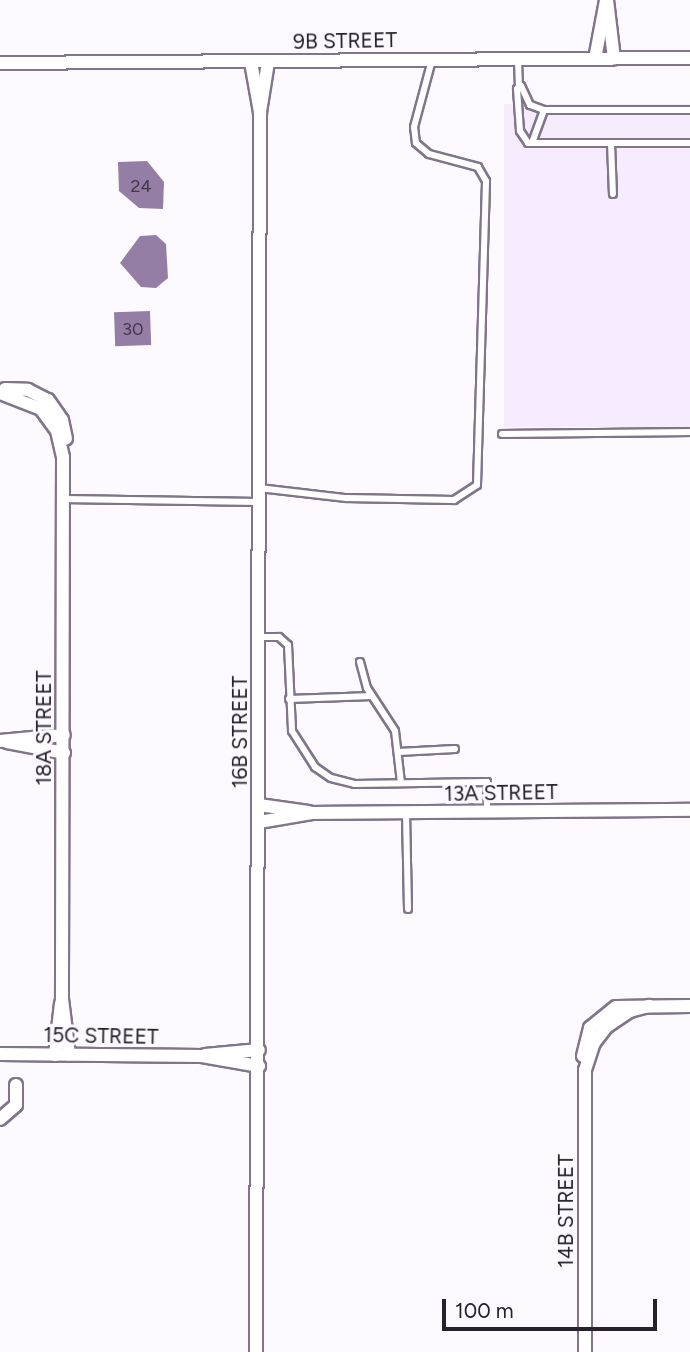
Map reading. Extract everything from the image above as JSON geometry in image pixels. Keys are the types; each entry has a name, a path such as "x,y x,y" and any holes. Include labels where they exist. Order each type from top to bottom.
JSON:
{"street":[{"path":"606,0 614,59"},
{"path":"595,59 606,0"},
{"name":"9B STREET","path":"0,63 690,58"},
{"name":"16B STREET","path":"251,62 260,112"},
{"name":"16B STREET","path":"256,1352 260,112 268,62"},
{"name":"18A STREET","path":"0,391 28,390 45,405 57,431 63,457 62,999 55,1055"},
{"path":"2,741 64,735"},
{"path":"2,741 64,753"},
{"name":"13A STREET","path":"259,805 313,813 690,810"},
{"name":"13A STREET","path":"259,822 313,813"},
{"name":"18A STREET","path":"62,999 69,1055"},
{"name":"14B STREET","path":"585,1352 583,1049 601,1023 649,1006 690,1006"},
{"name":"15C STREET","path":"0,1054 202,1056 259,1050"},
{"name":"15C STREET","path":"202,1056 259,1066"},
{"path":"0,1119 13,1112 16,1085"}],"lane":[{"path":"259,488 346,498 454,500 477,485 486,181 478,167 449,156 429,154 416,143 414,127 432,60"},
{"path":"518,60 520,131 532,144 690,143"},
{"path":"519,86 530,105 544,110 690,110"},
{"path":"532,144 544,110"},
{"path":"611,143 612,194"},
{"path":"502,433 690,432"},
{"path":"63,499 259,502"},
{"path":"259,637 279,637 288,645 289,698 296,741 316,767 347,783 487,782 487,812"},
{"path":"360,662 372,695 391,721 401,783"},
{"path":"289,698 372,695"},
{"path":"398,752 455,749"},
{"path":"406,813 408,909"}],"shaded area":[{"path":"504,104 690,104 690,427 504,427"}],"building":[{"path":"147,161 164,182 163,209 139,208 119,191 118,162"},
{"path":"156,235 166,244 168,278 156,288 141,287 120,263 140,236"},
{"path":"150,311 151,345 115,346 114,312"}]}
